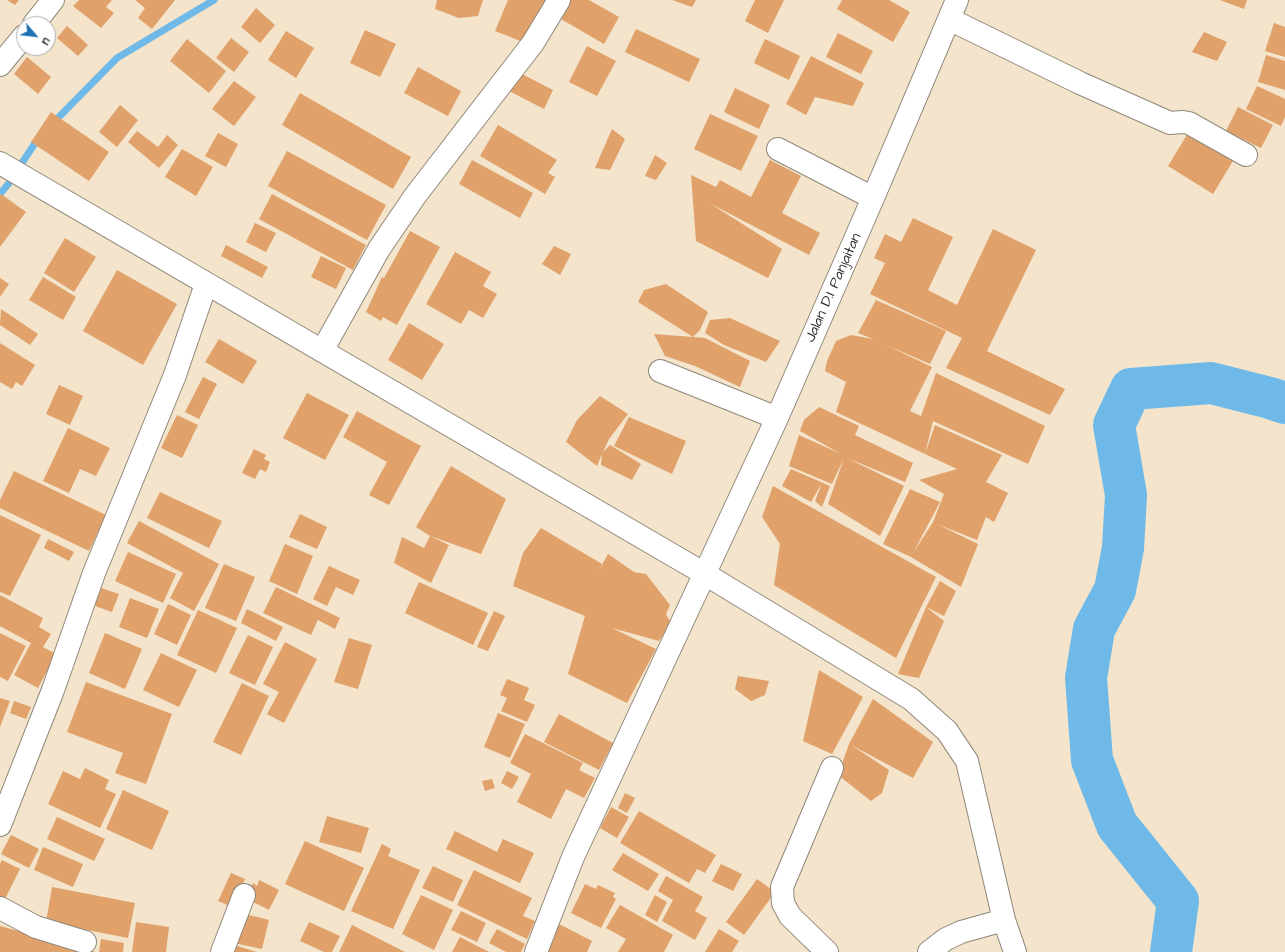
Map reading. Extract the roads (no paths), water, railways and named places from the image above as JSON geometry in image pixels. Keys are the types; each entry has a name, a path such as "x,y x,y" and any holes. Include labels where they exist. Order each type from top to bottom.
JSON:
{"street":[{"path":"40,16 53,0"},
{"path":"322,351 379,249 414,196 533,43 559,0"},
{"path":"953,9 1080,83 1170,123 1189,123 1246,155"},
{"name":"Jalan D.I Panjaitan","path":"536,952 573,857 777,418 873,198 953,9"},
{"path":"0,65 16,46"},
{"path":"778,149 873,198"},
{"path":"0,163 705,574 911,700 947,731 967,761 1004,920 1015,952"},
{"path":"0,825 52,690 94,573 175,375 206,284"},
{"path":"660,371 777,418"},
{"path":"826,952 790,916 783,903 782,887 832,768"},
{"path":"222,952 244,895"},
{"path":"0,908 36,927 85,942"},
{"path":"929,952 946,939 961,932 1004,920"}],"waterway":[{"path":"52,124 117,58 214,0"},
{"path":"0,194 9,183 39,137"},
{"path":"1171,952 1178,901 1117,825 1092,760 1086,678 1094,629 1115,590 1123,548 1126,495 1114,425 1131,389 1211,383 1285,403"}]}
